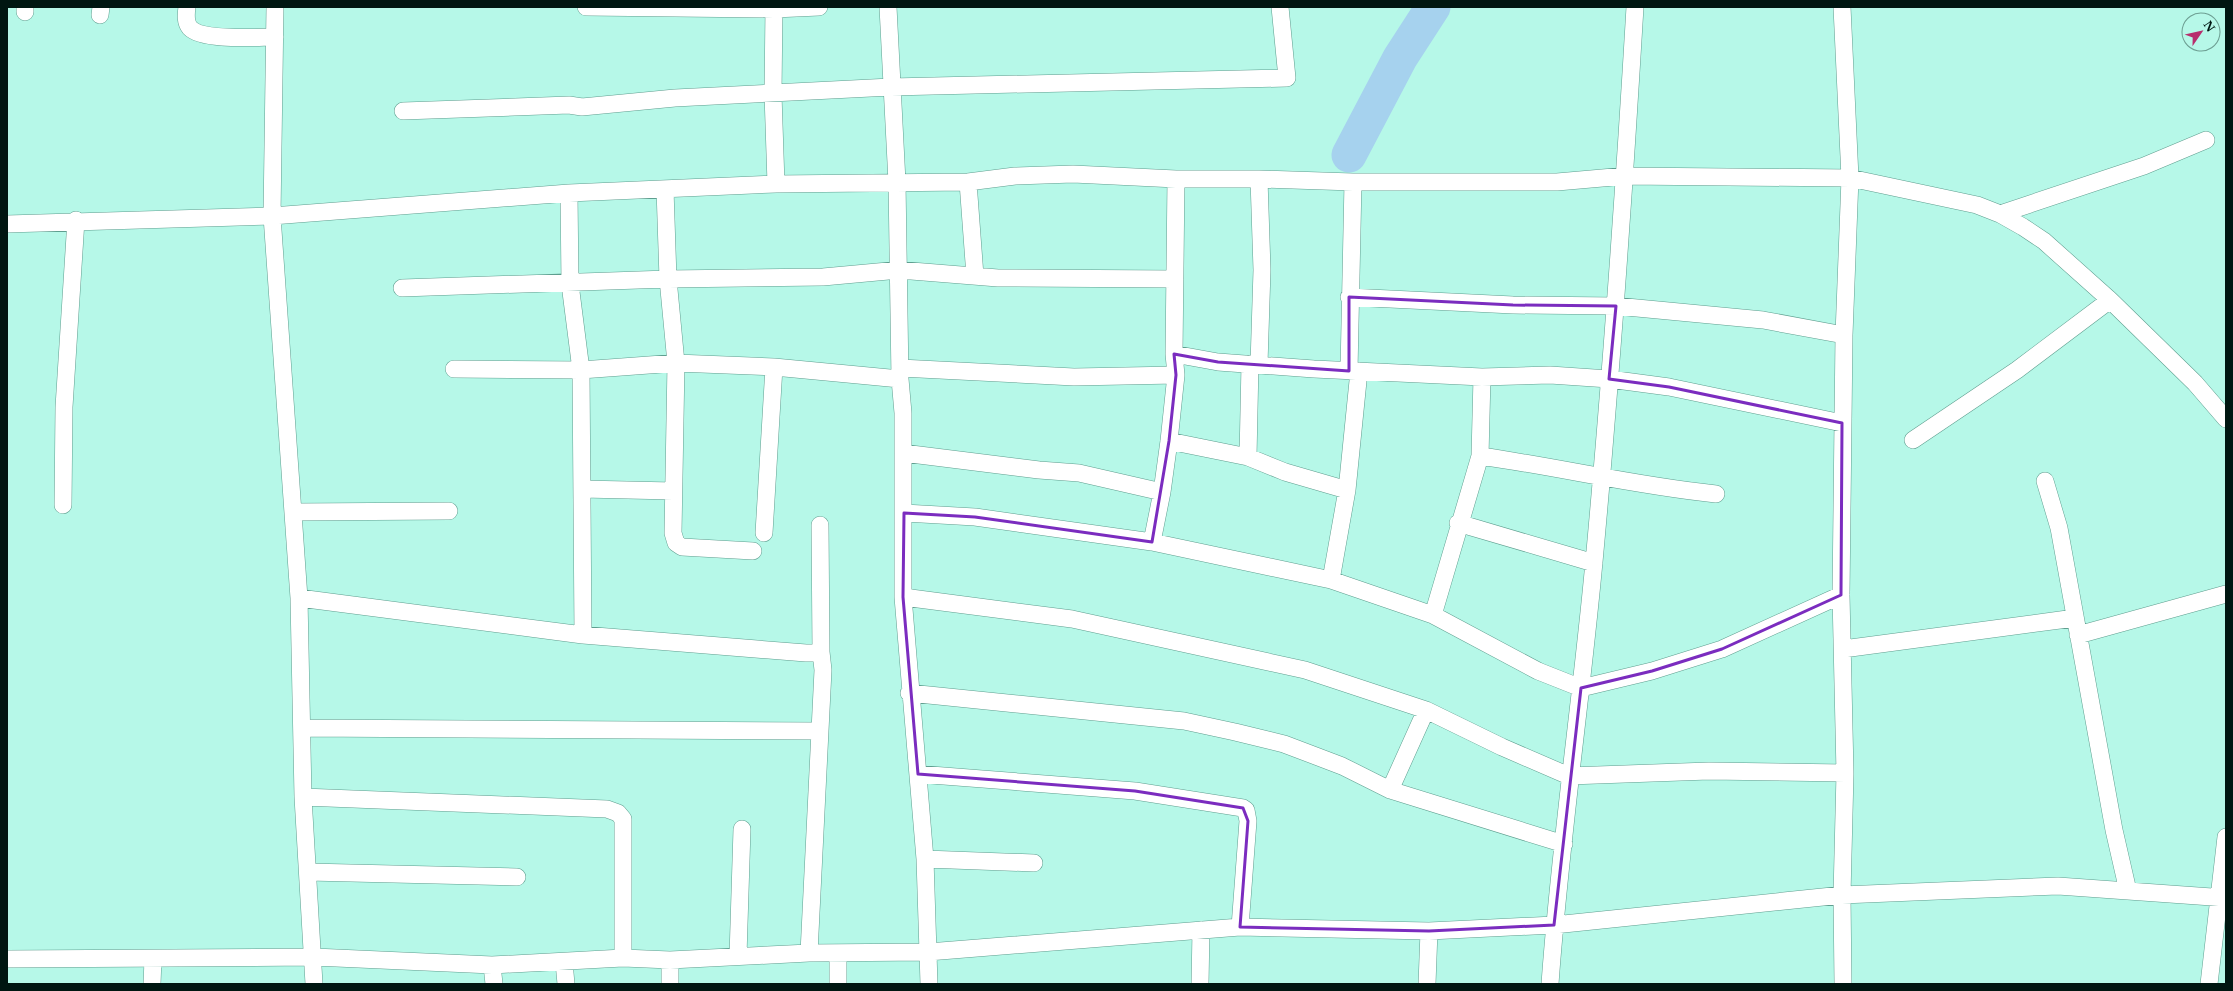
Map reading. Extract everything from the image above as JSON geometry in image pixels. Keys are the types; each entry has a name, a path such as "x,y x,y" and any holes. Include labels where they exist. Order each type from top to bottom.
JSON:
{"street":[{"path":"187,7 186,20 190,28 202,35 276,37"},
{"path":"276,7 272,216 299,598 303,797 314,956 314,984"},
{"path":"586,7 819,7"},
{"path":"888,7 897,182 904,513 903,597 925,859 929,984"},
{"path":"403,111 569,105 582,107 676,98 891,87 1287,78 1280,7"},
{"path":"1550,984 1554,925 1564,844 1569,776 1581,688 1594,563 1616,306 1635,7"},
{"path":"1842,7 1850,178 1842,423 1841,595 1845,773 1842,895 1843,977 1854,984"},
{"path":"774,8 776,184"},
{"path":"2000,214 2137,168 2206,140"},
{"path":"7,224 76,220 272,216 570,193 776,184 968,182 1015,176 1073,174 1176,179 1259,179 1353,182 1557,182 1625,176 1850,178 1970,203 2000,214 2044,242 2110,300 2195,383 2226,419"},
{"path":"1152,542 1162,492 1176,375 1174,354 1176,179"},
{"path":"1248,457 1262,270 1259,179"},
{"path":"968,182 975,276"},
{"path":"1331,580 1347,490 1354,371 1349,297 1353,182"},
{"path":"665,189 668,279 676,363 673,533 676,543 682,547 753,551"},
{"path":"570,193 570,284 581,370 583,635"},
{"path":"63,504 64,407 76,220"},
{"path":"402,288 570,284 668,279 823,277 899,270 998,278 1175,279"},
{"path":"1349,297 1505,305 1616,306 1763,320 1844,335"},
{"path":"1913,440 2017,370 2110,300"},
{"path":"1174,354 1218,362 1354,371 1482,377 1550,375 1609,379 1669,387 1842,423"},
{"path":"454,369 581,370 676,363 900,373 1074,377 1176,375"},
{"path":"764,533 774,367"},
{"path":"1433,614 1451,558 1458,523 1474,481 1480,456 1482,377"},
{"path":"1169,441 1248,457 1284,472 1347,490"},
{"path":"903,453 1039,470 1079,473 1162,492"},
{"path":"1480,456 1552,466 1601,478 1678,490 1716,494"},
{"path":"2045,482 2059,528 2114,830 2128,891"},
{"path":"582,489 673,491"},
{"path":"294,512 449,511"},
{"path":"904,513 975,517 1152,542 1331,580 1433,614 1538,671 1581,688 1652,671 1722,649 1841,595"},
{"path":"1458,523 1594,563"},
{"path":"809,953 823,670 821,652 820,525"},
{"path":"2078,635 2226,594"},
{"path":"903,597 1072,619 1305,670 1426,710 1502,747 1569,776 1710,771 1845,773"},
{"path":"299,598 583,635 806,653 821,652"},
{"path":"1843,649 2075,618"},
{"path":"910,693 1184,721 1284,744 1342,766 1390,790 1564,844"},
{"path":"1390,790 1426,710"},
{"path":"302,728 819,731"},
{"path":"918,774 1135,791 1243,808 1246,810 1248,821 1240,927"},
{"path":"303,797 607,808 618,814 623,819 623,958"},
{"path":"738,956 742,829"},
{"path":"2209,984 2222,898 2226,837"},
{"path":"925,859 1034,863"},
{"path":"308,872 517,877"},
{"path":"7,959 314,956 492,965 623,958 670,960 809,953 838,954 928,952 1240,927 1429,931 1554,925 1842,895 2058,886 2222,898"},
{"path":"1200,984 1202,930"},
{"path":"1427,984 1429,931"},
{"path":"838,954 838,984"},
{"path":"152,984 153,958"},
{"path":"670,960 670,984"},
{"path":"564,962 566,984"},
{"path":"492,965 494,984"}],"highlighted area":[{"path":"1349,297 1513,305 1616,306 1609,379 1669,387 1842,423 1841,595 1722,649 1652,671 1581,688 1554,925 1429,931 1240,927 1248,821 1243,808 1135,791 918,774 903,597 904,513 975,517 1152,542 1169,441 1176,375 1174,354 1218,362 1349,371"}],"waterway":[{"path":"1349,155 1400,58 1433,7"}]}
